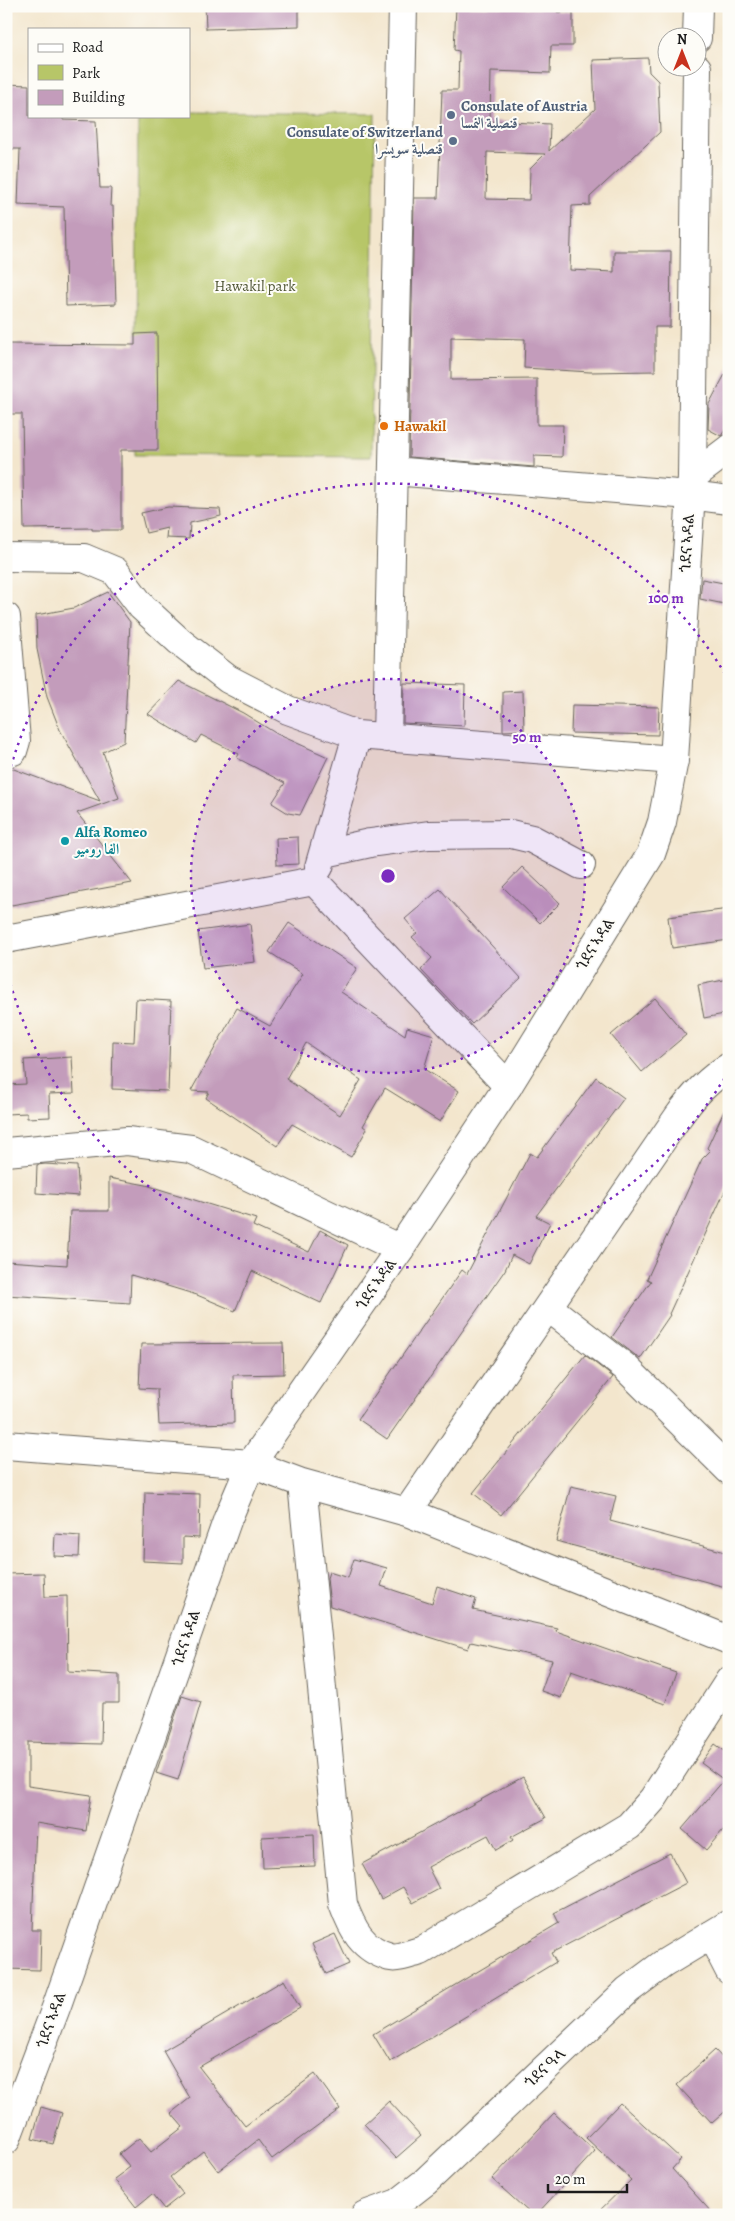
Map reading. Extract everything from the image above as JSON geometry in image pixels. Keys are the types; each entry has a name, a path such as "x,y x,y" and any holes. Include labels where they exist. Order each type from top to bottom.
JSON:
{"street":[{"path":"387,738 403,6"},
{"path":"697,28 698,6"},
{"name":"ጎደና ኣዳል","path":"6,2140 57,2005 228,1518 251,1464 400,1249 508,1086 651,854 662,822 674,760 691,486 697,78"},
{"path":"691,486 729,448"},
{"path":"393,471 691,486 729,500"},
{"path":"6,557 84,558 115,571 142,607 179,641 228,679 288,710 357,735 674,760"},
{"path":"6,616 16,741 13,751 6,753"},
{"path":"314,880 325,853 357,735"},
{"path":"325,853 370,843 430,835 511,834 532,839 582,865"},
{"path":"314,880 508,1086"},
{"path":"6,939 314,880"},
{"path":"408,1512 694,1094 717,1074 729,1067"},
{"path":"6,1152 127,1141 191,1150 400,1249"},
{"path":"548,1308 625,1367 729,1470"},
{"path":"6,1445 251,1464 302,1483 408,1512 729,1640"},
{"path":"302,1483 343,1904 351,1928 367,1945 391,1957 421,1951 629,1826 653,1799 729,1682"},
{"path":"720,1929 729,1970"},
{"name":"ጎደና ዓላ","path":"365,2215 398,2203 425,2182 628,1990 663,1964 720,1929"}],"green space":[{"name":"Hawakil park","path":"190,112 375,114 371,457 135,455 138,118 190,118"}],"building":[{"path":"205,6 299,6 299,26 206,29"},
{"path":"456,6 557,9 557,12 573,12 573,46 551,46 550,73 491,71 490,121 550,124 549,151 595,109 593,60 648,58 649,72 658,81 660,132 590,197 590,205 572,206 570,270 614,272 614,251 671,251 670,327 655,327 655,371 590,372 524,368 525,339 451,337 451,380 537,379 537,425 563,425 562,457 534,456 534,467 409,457 414,198 438,198 442,90 458,90 459,51 454,50","holes":["487,152 545,154 530,169 529,200 486,199"]},
{"path":"6,84 28,85 28,118 63,118 63,120 96,121 100,188 111,188 110,206 113,206 116,304 66,306 64,207 18,205 20,149 6,149"},
{"path":"157,333 158,450 121,450 121,530 92,530 92,528 24,529 22,414 6,414 6,344 135,345 135,334"},
{"path":"729,367 729,424 721,436 708,429 709,404"},
{"path":"168,507 220,509 221,516 190,523 189,539 166,538 167,528 146,533 141,513"},
{"path":"702,579 729,584 729,605 700,599"},
{"path":"108,592 130,622 124,742 103,752 119,798 77,813 132,883 6,906 6,768 11,768 100,801 60,730 47,697 37,649 36,615 74,608"},
{"path":"179,681 243,713 277,734 328,757 300,815 288,813 272,803 285,783 237,758 239,754 201,735 196,743 148,714"},
{"path":"404,683 465,685 464,726 403,723"},
{"path":"523,691 524,730 503,731 503,692"},
{"path":"572,705 659,707 658,735 571,733"},
{"path":"298,837 299,864 277,865 276,838"},
{"path":"522,867 560,903 540,923 503,887"},
{"path":"440,889 521,978 472,1024 421,970 432,958 412,937 417,933 405,919"},
{"path":"729,909 729,940 672,948 668,917"},
{"path":"289,923 357,968 341,992 405,1035 407,1027 434,1035 424,1069 459,1091 440,1122 385,1088 363,1126 367,1129 351,1157 292,1124 277,1146 206,1098 209,1092 191,1091 237,1008 270,1026 303,974 269,952","holes":["306,1043 361,1080 340,1115 286,1079"]},
{"path":"250,924 255,962 203,968 198,931"},
{"path":"729,979 729,1013 704,1018 698,985"},
{"path":"655,998 686,1035 642,1072 611,1035"},
{"path":"136,999 171,1001 168,1091 112,1089 113,1041 134,1042"},
{"path":"72,1057 74,1093 49,1094 50,1117 27,1118 27,1113 6,1114 6,1085 26,1084 24,1060"},
{"path":"596,1077 624,1098 536,1216 550,1223 529,1264 512,1255 505,1270 387,1439 358,1419 462,1270 467,1274 530,1153 537,1157"},
{"path":"729,1100 729,1182 670,1315 640,1359 612,1337 651,1281 647,1279 702,1159 710,1151 707,1148"},
{"path":"37,1165 77,1166 79,1196 36,1193"},
{"path":"109,1178 146,1185 256,1219 253,1226 309,1252 320,1230 348,1245 321,1303 252,1271 235,1311 197,1295 131,1275 130,1303 6,1295 6,1261 67,1265 70,1211 109,1211"},
{"path":"283,1343 284,1374 233,1375 234,1423 159,1425 157,1389 139,1388 141,1344"},
{"path":"585,1355 613,1377 501,1515 473,1493"},
{"path":"571,1486 616,1496 610,1521 729,1553 729,1588 556,1541"},
{"path":"145,1492 200,1494 199,1538 183,1537 183,1563 143,1561"},
{"path":"55,1534 80,1536 79,1557 54,1556"},
{"path":"354,1559 387,1568 381,1586 432,1603 437,1586 476,1599 473,1610 557,1628 556,1631 676,1673 665,1704 571,1671 561,1698 541,1691 552,1660 471,1642 468,1649 330,1606 327,1578 329,1572 348,1578"},
{"path":"44,1573 45,1597 67,1596 68,1672 119,1675 119,1703 102,1703 101,1744 28,1742 28,1786 91,1795 86,1831 36,1823 32,1930 41,1930 40,1970 6,1969 6,1574"},
{"path":"182,1696 201,1702 178,1780 156,1773"},
{"path":"715,1744 729,1754 729,1823 706,1850 682,1829 724,1780 701,1763"},
{"path":"523,1777 546,1818 511,1837 513,1840 496,1850 488,1835 428,1867 439,1889 413,1903 403,1887 381,1899 362,1864"},
{"path":"314,1834 315,1866 263,1868 262,1837"},
{"path":"670,1853 686,1883 551,1953 556,1962 390,2062 373,2034 559,1923 554,1913"},
{"path":"335,1934 349,1964 326,1974 312,1944"},
{"path":"284,1980 300,2008 199,2067 245,2126 315,2074 340,2109 272,2159 258,2140 218,2171 203,2151 170,2177 183,2194 164,2209 152,2194 136,2207 114,2179 130,2167 119,2154 139,2138 151,2152 183,2127 171,2113 190,2098 163,2051"},
{"path":"715,2050 729,2065 729,2108 712,2123 677,2085"},
{"path":"389,2101 421,2136 396,2158 364,2124"},
{"path":"620,2103 681,2159 672,2169 714,2215 595,2215 631,2180 586,2138"},
{"path":"41,2107 62,2113 53,2144 32,2139"},
{"path":"554,2113 595,2151 536,2215 532,2215 492,2179"}],"place":[{"name":"Consulate of Austria قنصلية النمسا","path":"451,115"},
{"name":"Consulate of Switzerland قنصلية سويسرا","path":"453,141"},
{"name":"Hawakil","path":"384,426"},
{"name":"Alfa Romeo الفا روميو","path":"65,841"}]}
